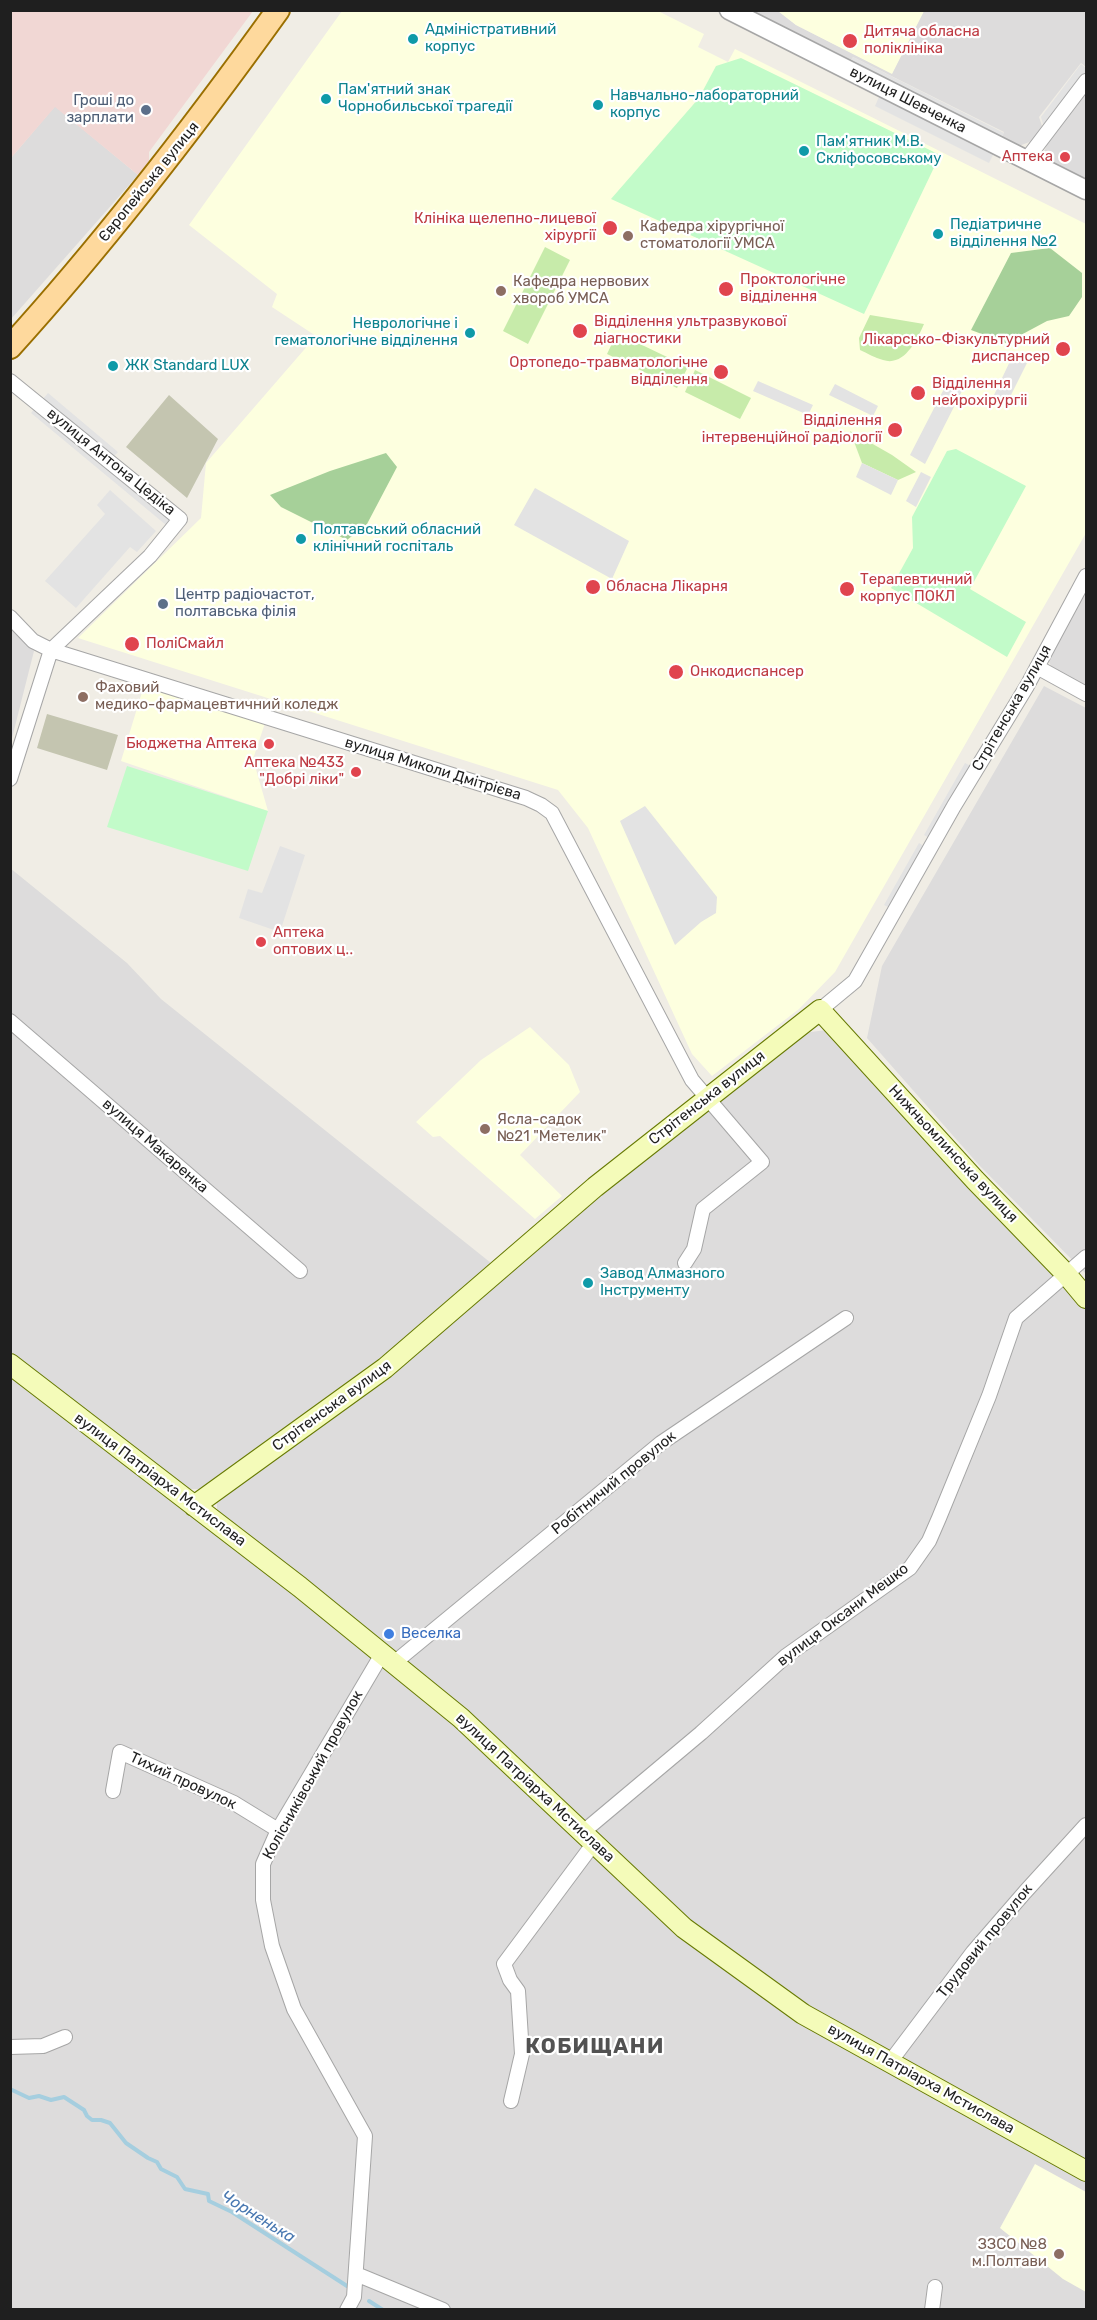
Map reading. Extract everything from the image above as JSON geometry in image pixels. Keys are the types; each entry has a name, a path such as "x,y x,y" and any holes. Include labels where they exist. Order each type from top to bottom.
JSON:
{"main road":[{"name":"Європейська вулиця","path":"10,347 64,287 152,180 197,123 278,10"},
{"name":"Стрітенська вулиця","path":"195,1506 385,1368 595,1187 820,1010"},
{"name":"Нижньомлинська вулиця","path":"820,1010 1086,1298"},
{"name":"вулиця Патріарха Мстислава","path":"10,1364 300,1587 461,1718 684,1928 803,2014 1086,2171"}],"street":[{"name":"вулиця Шевченка","path":"729,10 1086,190"},
{"path":"1026,160 1086,81"},
{"name":"вулиця Антона Цедіка","path":"10,381 180,519 150,556 51,650"},
{"name":"Стрітенська вулиця","path":"820,1010 855,981 954,806 1037,667 1086,576"},
{"name":"вулиця Миколи Дмітрієва","path":"10,618 33,641 51,650 515,794 541,805 552,813 692,1080 762,1162 703,1209 694,1249 685,1263"},
{"path":"10,778 51,650"},
{"path":"1037,667 1086,694"},
{"name":"вулиця Макаренка","path":"10,1021 300,1270"},
{"name":"вулиця Оксани Мешко","path":"511,2101 522,2054 518,1991 510,1980 504,1964 589,1838 786,1656 910,1568 929,1541 944,1507 989,1396 1016,1318 1086,1257"},
{"name":"Робітничий провулок","path":"388,1658 661,1443 846,1318"},
{"name":"Колісниківський провулок","path":"347,2310 354,2297 365,2136 294,2009 272,1946 263,1900 263,1864 278,1830 388,1658"},
{"name":"Тихий провулок","path":"113,1791 120,1752 234,1803 278,1830"},
{"name":"Трудовий провулок","path":"890,2062 973,1952 1086,1826"},
{"path":"10,2047 43,2046 65,2037"},
{"path":"356,2274 443,2310"},
{"path":"932,2310 935,2287"}],"shaded area":[{"path":"11,10 253,11 149,152 149,161 138,175 55,107 11,158"},
{"name":"Обласна Лікарня","path":"342,11 658,11 704,34 698,47 728,62 735,49 1086,224 1086,533 835,972 799,1009 712,1076 692,1054 588,828 558,790 78,638 201,518 206,463 316,336 272,307 277,294 189,225"},
{"path":"752,11 778,11 796,25 892,73 924,11 1086,11 1086,67 1081,63 1039,117 1042,126 1032,141 1019,146 1000,141 1004,132 853,57 848,65"},
{"path":"778,11 924,11 892,74 796,25"},
{"path":"853,57 1004,133 1000,141 848,65"},
{"path":"1081,64 1086,68 1086,81 1046,134 1041,117"},
{"path":"883,88 998,145 989,163 875,106"},
{"path":"1086,91 1086,181 1046,160 1043,154 1048,142"},
{"path":"55,106 138,175 11,319 11,158"},
{"path":"1012,357 1027,363 1008,401 994,395"},
{"path":"758,381 813,405 808,415 753,391"},
{"path":"947,383 962,391 925,464 910,455"},
{"path":"835,384 878,406 873,416 829,395"},
{"path":"48,393 118,452 110,461 175,515 166,525 31,413"},
{"path":"169,395 218,439 187,498 126,447"},
{"path":"862,463 898,480 891,495 856,477"},
{"path":"921,472 931,477 916,507 906,501"},
{"path":"535,488 629,541 612,579 514,525"},
{"path":"110,490 156,531 137,552 130,547 76,608 45,581 105,514 97,505"},
{"path":"1086,589 1086,687 1053,670 1049,662 1051,652"},
{"path":"11,627 34,651 11,742"},
{"path":"146,679 267,717 253,759 268,811 121,761"},
{"path":"1044,686 1086,708 1086,1274 978,1164 867,1038 882,966"},
{"path":"47,714 118,735 107,770 37,748"},
{"path":"965,763 975,768 935,841 924,835"},
{"path":"645,806 717,897 716,913 701,922 675,945 620,821"},
{"path":"919,843 929,849 894,910 884,905"},
{"path":"280,846 305,855 280,932 239,918 248,889 262,893"},
{"path":"10,868 127,963 161,999 496,1267 403,1344 207,1489 189,1489 11,1352 11,1029 302,1270 11,1013"},
{"name":"Ясла-садок №21 \"Метелик\"","path":"530,1027 569,1065 580,1092 520,1155 562,1196 535,1219 440,1136 433,1137 416,1122 481,1060"},
{"path":"827,1030 1086,1304 1086,2160 809,2006 689,1919 447,1696 217,1511 217,1498 407,1359 601,1196 802,1033"},
{"path":"10,1375 123,1464 189,1510 459,1722 679,1932 1086,2178 1086,2309 11,2309"},
{"name":"ЗЗСО №8 м.Полтави","path":"1035,2164 1086,2192 1086,2292 1063,2279 1000,2228"}],"green space":[{"path":"741,58 940,155 864,314 611,199 699,98 716,66"},
{"path":"545,247 570,260 528,344 503,331"},
{"path":"1050,248 1082,273 1082,297 1069,316 1047,321 1006,343 971,330 1011,253"},
{"path":"870,315 924,324 909,351 897,360 883,360 860,350 859,338"},
{"path":"617,333 688,367 677,388 607,354"},
{"path":"695,370 751,398 740,419 685,392"},
{"path":"850,431 916,472 898,480 862,463"},
{"path":"956,449 1026,486 970,589 1026,622 1007,657 891,588 913,548 912,517 947,451"},
{"path":"386,453 397,467 367,524 347,540 281,507 270,495 330,471"},
{"path":"127,766 268,811 248,871 107,827"}],"waterway":[{"name":"Чорненька","path":"10,2089 29,2098 39,2096 51,2100 64,2097 84,2110 92,2120 110,2123 126,2143 157,2162 161,2169 177,2177 185,2189 208,2194 209,2201 232,2212 347,2286"},
{"name":"Чорненька","path":"369,2301 383,2310"}],"place":[{"name":"Адміністративний корпус","path":"413,39"},
{"name":"Дитяча обласна поліклініка","path":"850,41"},
{"name":"Пам'ятний знак Чорнобильської трагедії","path":"326,99"},
{"name":"Навчально-лабораторний корпус","path":"598,105"},
{"name":"Гроші до зарплати","path":"146,110"},
{"name":"Пам'ятник М.В. Скліфосовському","path":"804,151"},
{"name":"Аптека","path":"1065,157"},
{"name":"Клініка щелепно-лицевої хірургії","path":"610,228"},
{"name":"Педіатричне відділення №2","path":"938,234"},
{"name":"Кафедра хірургічної стоматології УМСА","path":"628,236"},
{"name":"Проктологічне відділення","path":"726,289"},
{"name":"Кафедра нервових хвороб УМСА","path":"501,291"},
{"name":"Відділення ультразвукової діагностики","path":"580,331"},
{"name":"Неврологічне і гематологічне відділення","path":"470,333"},
{"name":"Лікарсько-Фізкультурний диспансер","path":"1063,349"},
{"name":"ЖК Standard LUX","path":"113,366"},
{"name":"Ортопедо-травматологічне відділення","path":"721,372"},
{"name":"Відділення нейрохірургіі","path":"918,393"},
{"name":"Відділення інтервенційної радіології","path":"895,430"},
{"name":"Полтавський обласний клінічний госпіталь","path":"301,539"},
{"name":"Обласна Лікарня","path":"593,587"},
{"name":"Терапевтичний корпус ПОКЛ","path":"847,589"},
{"name":"Центр радіочастот, полтавська філія","path":"163,604"},
{"name":"ПоліСмайл","path":"132,644"},
{"name":"Онкодиспансер","path":"676,672"},
{"name":"Фаховий медико-фармацевтичний коледж","path":"83,697"},
{"name":"Бюджетна Аптека","path":"269,744"},
{"name":"Аптека №433 \"Добрі ліки\"","path":"356,772"},
{"name":"Аптека оптових ц‥","path":"261,942"},
{"name":"Ясла-садок №21 \"Метелик\"","path":"485,1129"},
{"name":"Завод Алмазного Інструменту","path":"588,1283"},
{"name":"Веселка","path":"389,1634"},
{"name":"ЗЗСО №8 м.Полтави","path":"1059,2254"}],"district":[{"name":"КОБИЩАНИ","path":"595,2047"}]}
